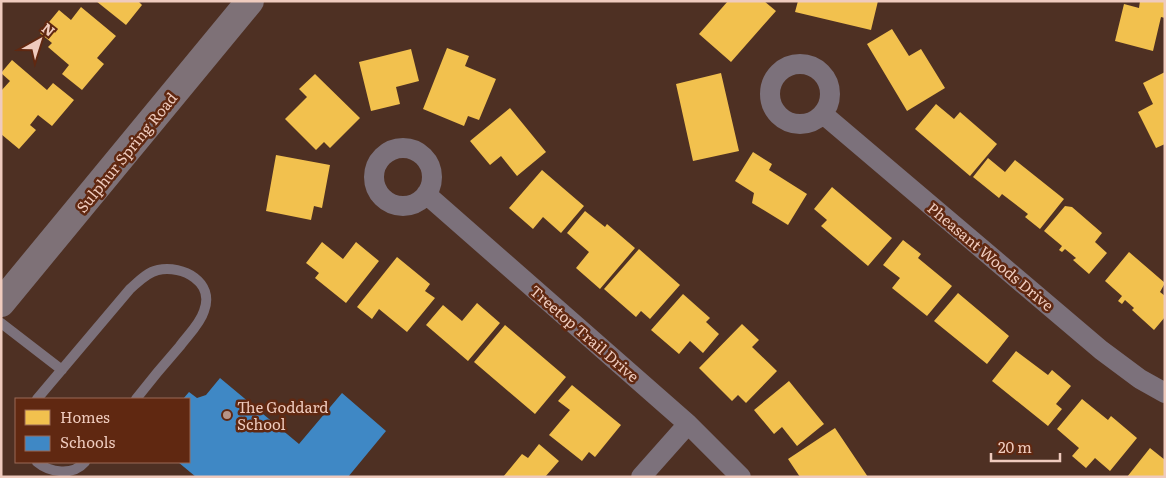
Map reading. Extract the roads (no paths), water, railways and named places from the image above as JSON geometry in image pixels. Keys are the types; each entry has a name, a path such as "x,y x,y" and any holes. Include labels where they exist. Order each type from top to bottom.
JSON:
{"main road":[{"name":"Sulphur Spring Road","path":"1,303 250,1"}],"street":[{"name":"Pheasant Woods Drive","path":"822,114 1101,350 1140,379 1165,393"},
{"name":"Treetop Trail Drive","path":"426,194 688,424 741,477"},
{"path":"641,477 688,424"}],"lane":[{"path":"38,398 130,289 144,276 156,270 176,269 189,273 200,282 206,294 205,311 197,325 137,398"},
{"path":"1,323 62,370"},
{"path":"39,463 55,472 71,470 82,466 84,463"}],"place":[{"name":"The Goddard School","path":"227,415"}]}
